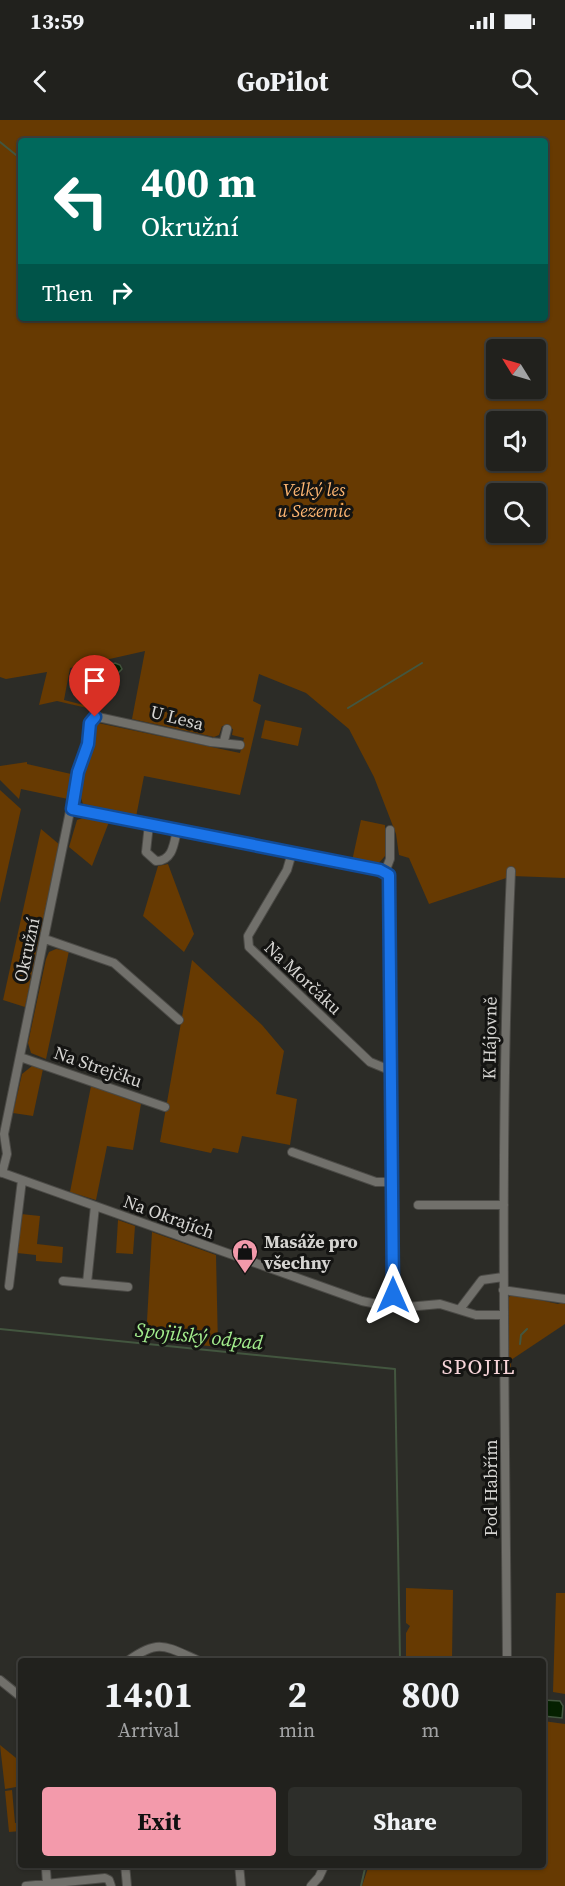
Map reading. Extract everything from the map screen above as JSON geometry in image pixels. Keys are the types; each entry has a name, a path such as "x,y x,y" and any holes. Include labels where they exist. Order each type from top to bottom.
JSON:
{"street":[{"name":"U Lesa","path":"72,809 78,772 88,744 90,723 95,717 142,725 211,742 224,741 240,745"},
{"path":"224,741 227,729"},
{"path":"72,809 385,872 390,880 393,1182 391,1307"},
{"name":"Okružní","path":"1,1173 7,1154 4,1134 72,809"},
{"path":"149,824 146,849 150,858 156,861 164,860 170,854 177,830"},
{"path":"385,872 390,859 390,830"},
{"name":"Na Morčáku","path":"292,853 287,870 248,936 249,947 370,1062 392,1071"},
{"name":"K Hájovně","path":"503,1315 505,1007 511,871"},
{"path":"45,939 114,963 179,1020"},
{"name":"Na Strejčku","path":"20,1056 165,1107"},
{"path":"292,1152 376,1182 393,1182"},
{"name":"Na Okrajích","path":"1,1173 354,1298 391,1307 439,1304 476,1315 503,1315"},
{"path":"0,1282 9,1285 22,1180"},
{"path":"418,1205 504,1205"},
{"path":"87,1283 95,1206"},
{"path":"460,1310 482,1280 503,1277"},
{"path":"63,1281 128,1287"},
{"path":"503,1290 565,1299"},
{"name":"Pod Habřím","path":"503,1315 507,1658"},
{"path":"132,1658 146,1649 159,1645 192,1658"},
{"path":"0,1680 18,1695"},
{"path":"47,1868 47,1884"},
{"path":"125,1868 127,1886"},
{"path":"239,1868 241,1886"},
{"path":"312,1886 323,1868"},
{"path":"26,1886 105,1878 110,1884"}],"green space":[{"name":"Velký les u Sezemic","path":"0,120 565,120 565,878 512,876 429,904 409,858 399,855 396,834 374,777 349,729 306,693 259,674 253,701 261,705 240,795 144,776 136,817 83,804 80,795 95,727 98,723 240,753 244,738 232,735 233,729 222,726 219,735 214,737 132,719 145,651 70,668 64,700 84,705 89,699 87,708 57,701 39,705 47,672 6,679 0,677"},
{"path":"265,720 302,728 298,746 261,738"},
{"path":"27,762 27,764 71,774 74,771 68,799 21,789 19,799 0,780 0,766"},
{"path":"0,790 21,809 0,903"},
{"path":"86,817 109,822 92,866 69,847 77,820"},
{"path":"361,820 385,825 385,856 378,864 352,861"},
{"path":"41,829 60,845 25,1007 3,1000"},
{"path":"168,864 194,934 184,952 143,916 158,866"},
{"path":"56,949 69,951 46,1059 31,1053 28,1043 46,959 49,952"},
{"path":"192,960 262,1025 284,1051 276,1094 297,1099 290,1145 242,1136 238,1153 213,1148 211,1153 160,1142"},
{"path":"32,1066 43,1069 33,1116 13,1113 22,1074"},
{"path":"91,1086 141,1104 133,1150 107,1146 96,1200 70,1192"},
{"path":"21,1214 40,1216 37,1244 63,1247 62,1263 36,1261 36,1255 17,1253"},
{"path":"118,1220 135,1226 133,1254 116,1253"},
{"path":"152,1232 216,1255 218,1347 146,1339"},
{"path":"512,1294 558,1304 565,1302 565,1324 511,1360 511,1367 507,1367 506,1300"},
{"path":"406,1588 453,1590 452,1658 406,1658 406,1633 410,1626 406,1623"},
{"path":"556,1593 565,1593 565,1694 553,1692"},
{"path":"546,1721 565,1724 565,1886 362,1886 368,1868 546,1868"},
{"path":"0,1745 18,1760 18,1791 16,1787 5,1789"},
{"path":"12,1790 18,1831 9,1832 5,1791"}],"shaded area":[{"path":"115,663 122,669 106,681 73,690 70,687 72,679"},
{"path":"546,1700 560,1701 563,1706 562,1718 546,1716"}],"waterway":[{"path":"0,142 18,157"},
{"path":"348,708 422,663"},
{"name":"Spojilský odpad","path":"0,1329 395,1369 400,1658"},
{"path":"520,1344 521,1335 527,1329"},
{"path":"361,1886 365,1868"}],"place":[{"name":"Masáže pro všechny","path":"245,1275"}],"district":[{"name":"SPOJIL","path":"479,1367"}],"route":[{"path":"95,717 90,723 88,744 78,772 79,778 72,809 380,870 389,875 393,1295"}]}
